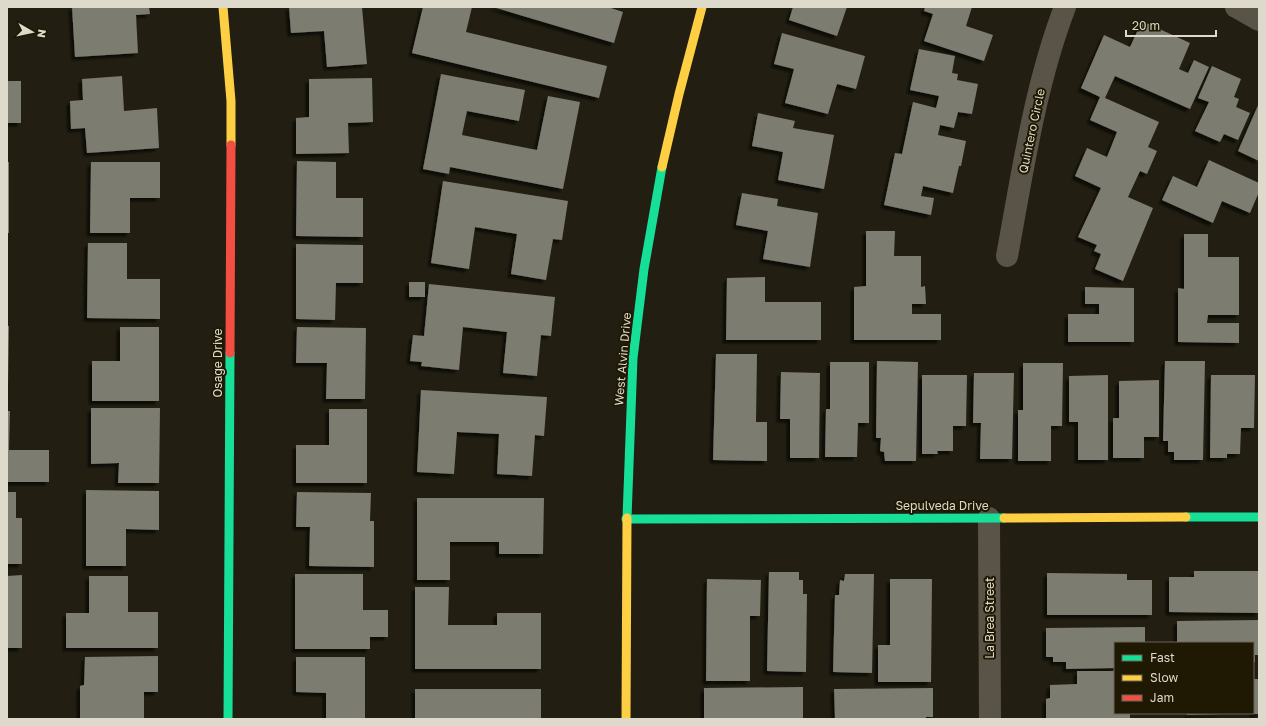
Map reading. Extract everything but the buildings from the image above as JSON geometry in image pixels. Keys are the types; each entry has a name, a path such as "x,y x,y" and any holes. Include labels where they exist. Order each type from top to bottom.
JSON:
{"street":[{"name":"Osage Drive","path":"223,7 231,101 228,719"},
{"name":"West Alvin Drive","path":"626,719 626,518 633,359 646,254 666,146 702,7"},
{"name":"Quintero Circle","path":"1007,256 1029,140 1045,69 1065,7"},
{"path":"1236,7 1259,20"},
{"name":"Sepulveda Drive","path":"626,518 1259,517"},
{"name":"La Brea Street","path":"989,518 990,719"}],"traffic: fast":[{"path":"627,518 633,358 644,269 662,167"},
{"path":"228,719 230,353"},
{"path":"1186,517 1259,517"},
{"path":"626,519 1004,518"}],"traffic: slow":[{"path":"223,7 231,101 231,145"},
{"path":"662,167 679,94 702,7"},
{"path":"1004,518 1186,517"},
{"path":"626,719 627,518"}],"traffic: jam":[{"path":"230,353 231,145"}]}
